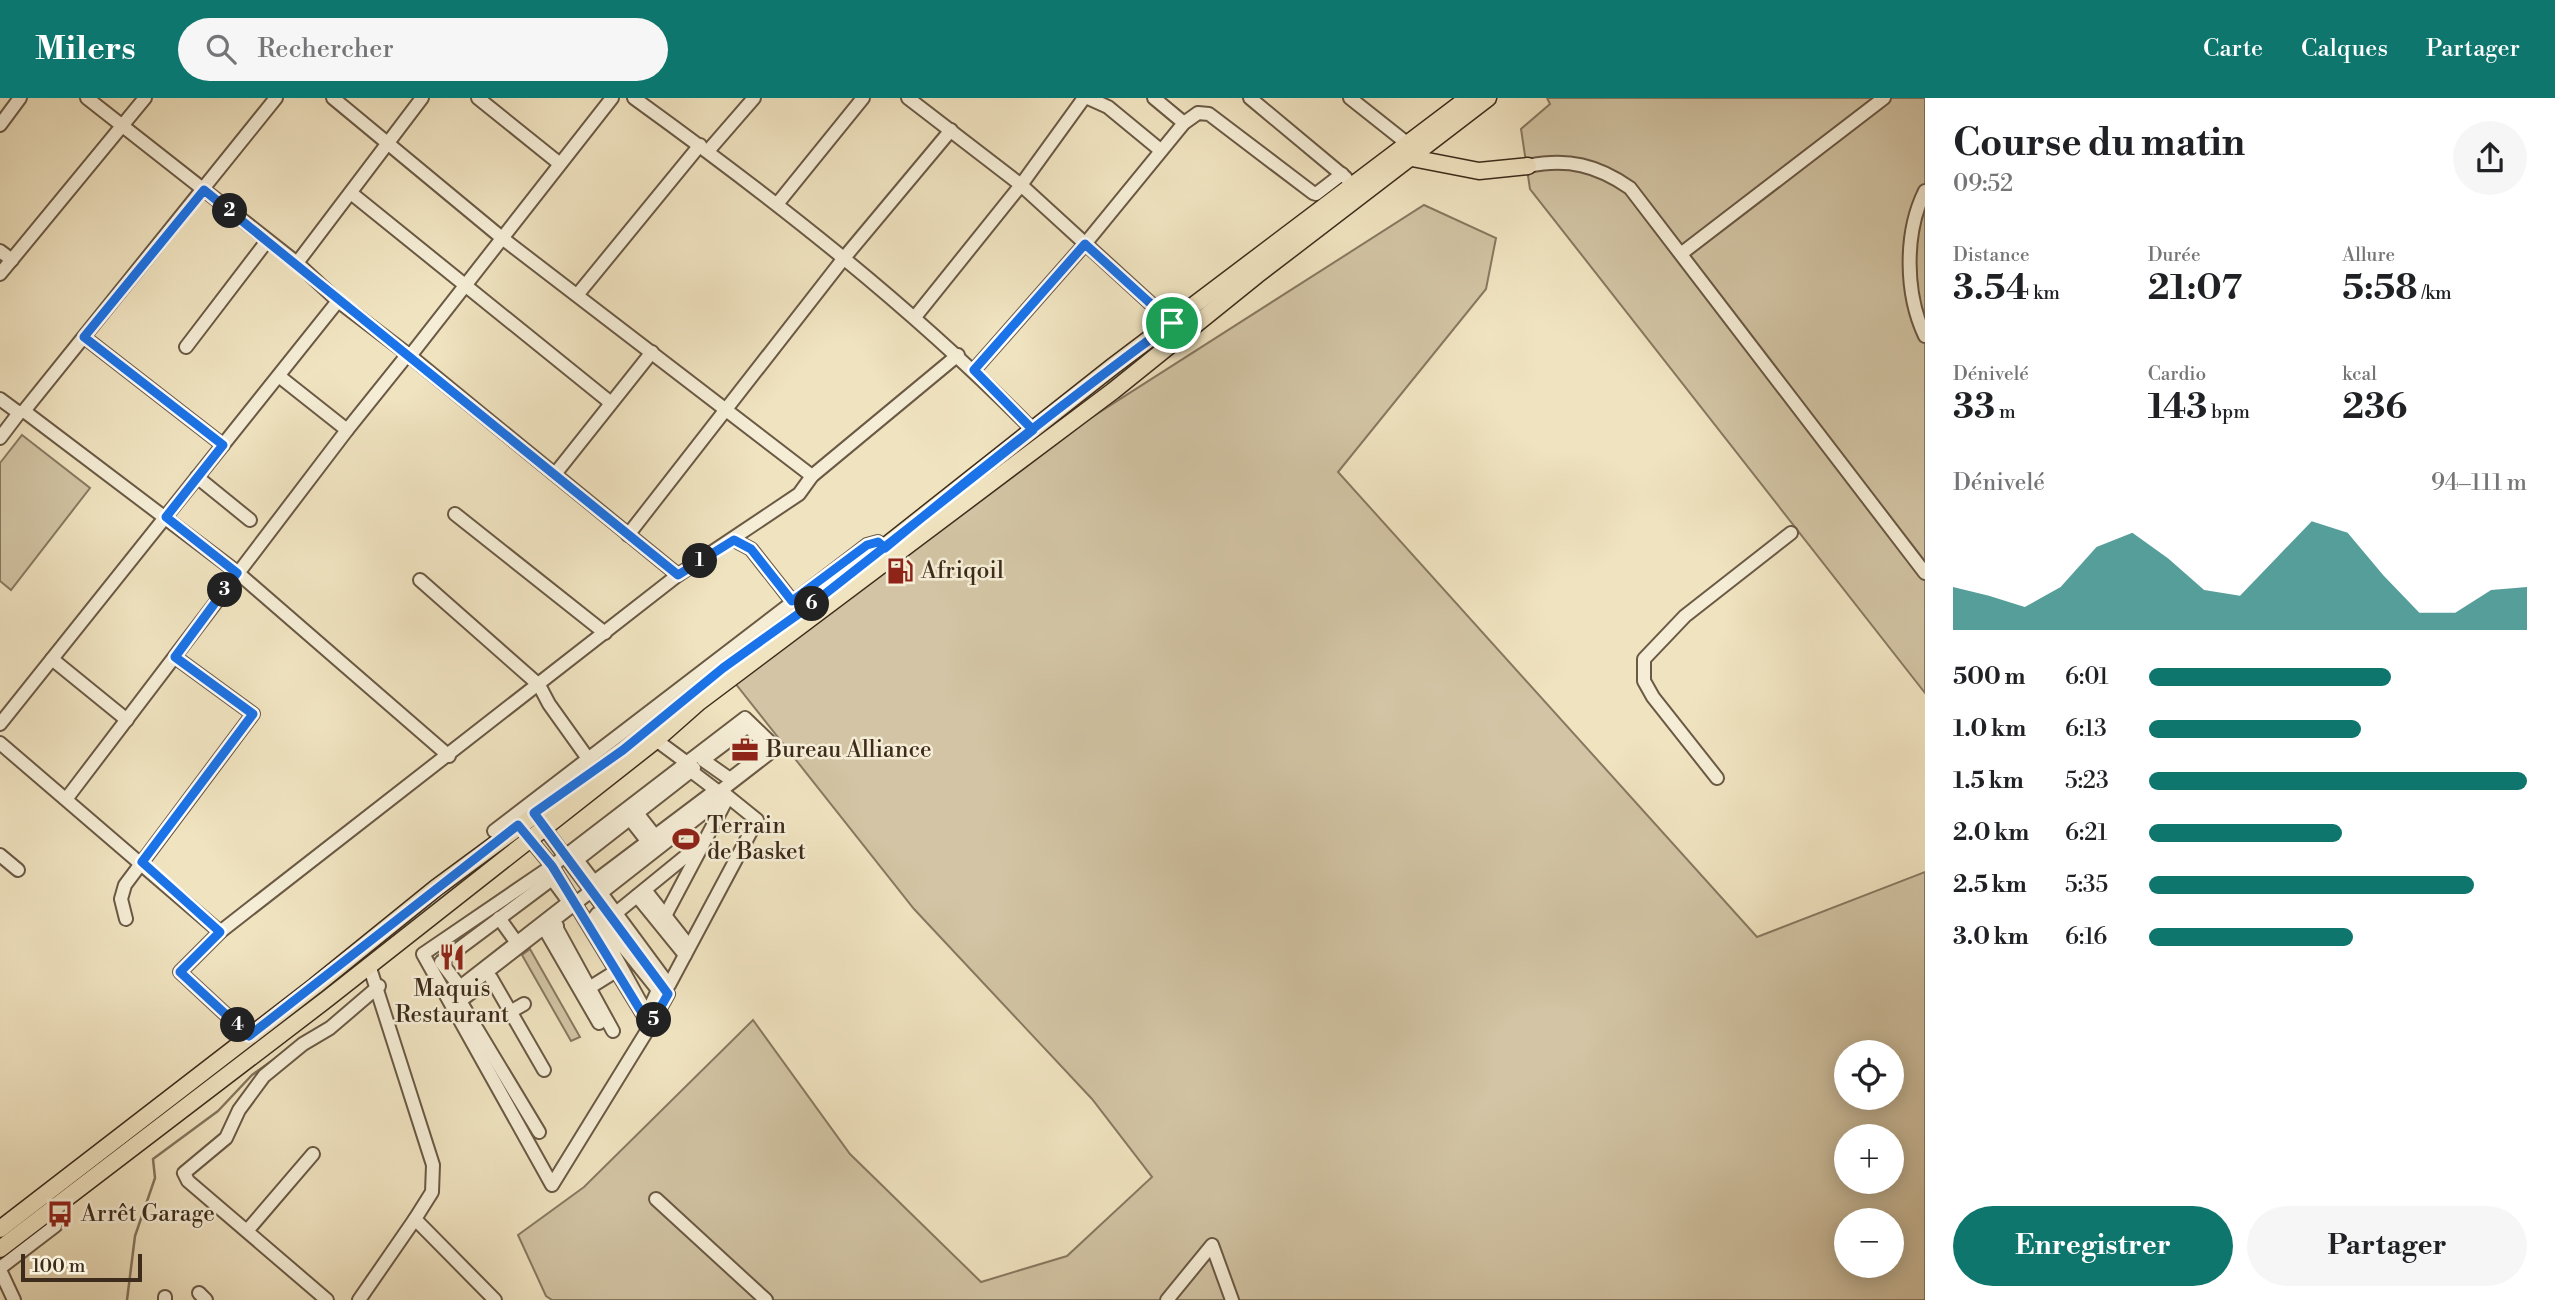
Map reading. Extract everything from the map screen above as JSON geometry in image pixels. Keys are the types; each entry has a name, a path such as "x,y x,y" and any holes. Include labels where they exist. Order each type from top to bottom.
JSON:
{"main road":[{"path":"0,1249 545,828 656,740 699,702 1113,391 1410,151 1468,98"},
{"path":"0,1229 518,825 623,750 723,668 885,548 1172,323 1348,179 1410,151 1488,98"},
{"path":"1410,151 1479,171 1528,166"}],"street":[{"path":"0,125 20,98"},
{"path":"87,98 297,263 338,301 409,355 678,575"},
{"path":"0,274 145,98"},
{"path":"0,438 276,98"},
{"path":"332,98 502,238 812,476"},
{"path":"297,263 422,98"},
{"path":"478,98 560,164"},
{"path":"67,798 346,430 466,285 612,98"},
{"path":"578,294 704,148 754,98"},
{"path":"778,203 863,98"},
{"path":"908,98 1021,185 1172,323"},
{"path":"915,317 1021,185 1086,98 1108,107 1159,149"},
{"path":"1154,98 1184,123"},
{"path":"974,370 1085,244 1159,149 1184,123 1198,113 1209,114 1313,194 1348,179 1250,98"},
{"path":"1682,253 1884,98"},
{"path":"636,99 778,203 915,317 974,370 1033,430"},
{"path":"1357,100 1410,151"},
{"path":"628,535 844,258 951,130"},
{"path":"1528,166 1548,162 1577,163 1610,174 1630,188 1925,573"},
{"path":"1925,191 1913,229 1910,264 1913,298 1925,336"},
{"path":"351,192 611,403"},
{"path":"186,347 267,241"},
{"path":"0,251 12,260"},
{"path":"0,724 280,377 338,301"},
{"path":"84,337 223,445"},
{"path":"555,474 652,352"},
{"path":"249,1036 180,972 220,932 678,575 799,494 812,476 958,355"},
{"path":"280,377 346,430"},
{"path":"0,399 166,517 237,573 449,756"},
{"path":"197,477 250,520"},
{"path":"455,514 606,633"},
{"path":"1717,778 1653,697 1644,681 1644,659 1685,615 1791,533"},
{"path":"734,540 751,549 792,601"},
{"path":"494,831 867,545 878,542 885,548"},
{"path":"420,580 539,685 549,704 589,760"},
{"path":"126,919 121,899 125,885 253,714 175,657"},
{"path":"51,659 127,720"},
{"path":"462,991 727,789 776,748 745,718 687,768 633,816 577,860 594,882 706,798 687,768"},
{"path":"665,916 704,842 727,789 769,749 748,726 703,760 727,789 757,820 683,952 669,985 601,893 668,840 726,795 727,789"},
{"path":"656,740 687,768 727,789 762,819 668,994 552,1185 424,954 687,768"},
{"path":"0,743 142,862 220,932"},
{"path":"534,813 668,994"},
{"path":"633,816 651,839"},
{"path":"518,825 552,866 648,1024"},
{"path":"668,840 684,859"},
{"path":"616,913 704,842"},
{"path":"0,855 18,870"},
{"path":"552,879 569,902 514,945 460,987 441,962 552,879"},
{"path":"641,893 683,952"},
{"path":"641,893 665,916 685,941 683,952"},
{"path":"539,1132 460,1001 577,912 613,974 648,1024"},
{"path":"600,914 658,990 648,1024 594,918 595,915 600,914"},
{"path":"496,921 514,945"},
{"path":"552,930 613,1031"},
{"path":"552,930 599,1023"},
{"path":"359,1300 432,1192 433,1165 379,986 369,965"},
{"path":"589,988 613,974"},
{"path":"491,978 544,1070"},
{"path":"327,1300 188,1181 184,1173 226,1138 239,1110 264,1076 303,1044 330,1028 379,986"},
{"path":"516,1020 524,1004"},
{"path":"247,1231 313,1154"},
{"path":"656,1199 766,1300"},
{"path":"14,1300 0,1269 55,1226 55,1219 49,1211"},
{"path":"415,1219 495,1300"},
{"path":"1167,1300 1212,1245 1232,1300"}],"shaded area":[{"path":"1547,98 1925,98 1925,693 1530,189 1521,129 1550,104"},
{"path":"1424,205 1496,238 1486,289 1338,472 1757,937 1925,872 1925,1300 552,1300 546,1296 518,1235 584,1187 753,1020 850,1154 981,1282 1067,1256 1152,1177 1092,1099 914,909 731,678 1012,468"},
{"path":"22,435 90,488 11,590 0,581 0,463"},
{"path":"530,949 580,1037 571,1041 522,955"}],"waterway":[{"path":"127,1300 135,1236 155,1178 153,1159 218,1111 252,1075 280,1055"}],"place":[{"name":"Afriqoil","path":"900,571"},
{"name":"Bureau Alliance","path":"745,750"},
{"name":"Terrain de Basket","path":"686,839"},
{"name":"Maquis Restaurant","path":"452,957"},
{"name":"Arrêt Garage","path":"60,1214"}],"route":[{"path":"1172,323 1085,244 974,370 1033,430 967,480 926,513 885,548 811,605 723,668 623,750 534,813 668,994 650,1026 552,866 518,825 249,1036 180,972 220,932 142,862 253,714 175,657 237,573 166,517 223,445 84,337 204,190 678,575 734,540 751,549 792,601 867,545 878,542 885,548 967,480 1033,430 1112,367 1172,323"}]}
